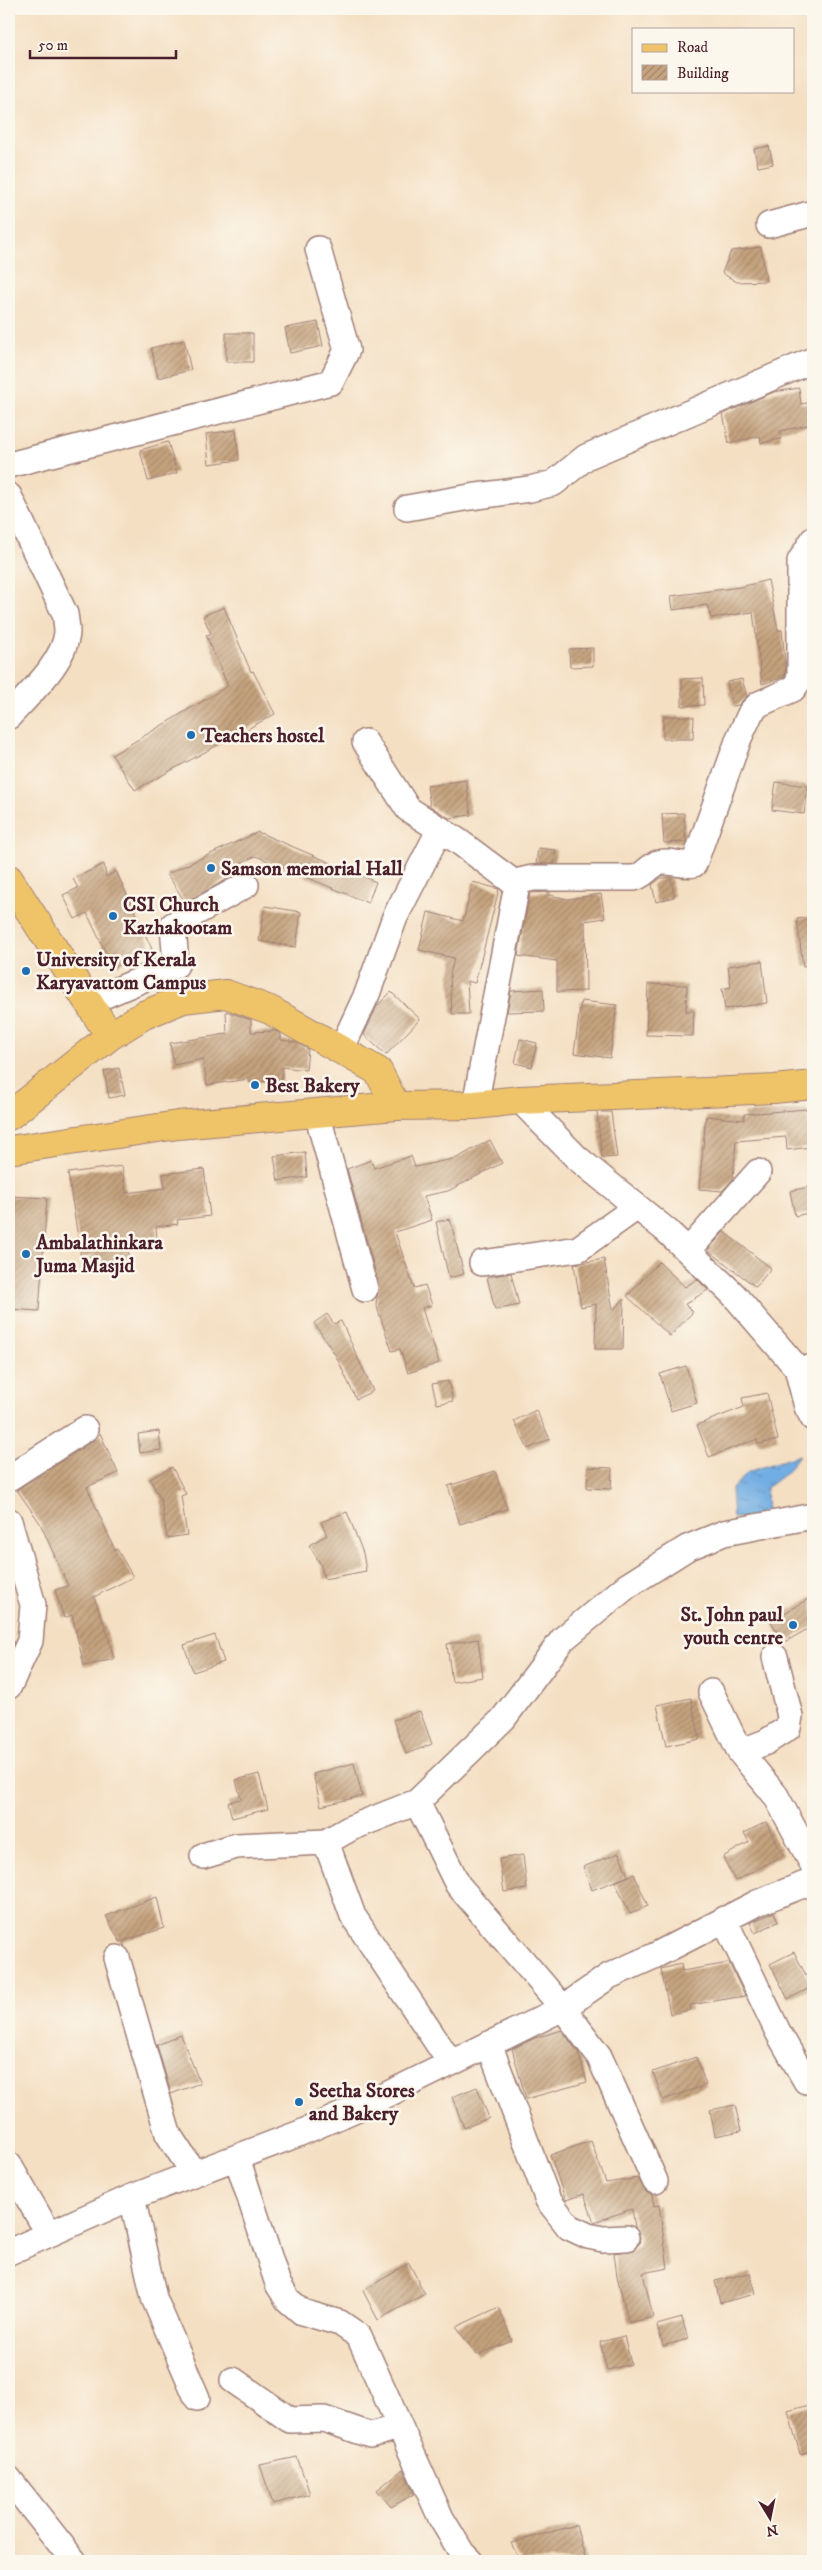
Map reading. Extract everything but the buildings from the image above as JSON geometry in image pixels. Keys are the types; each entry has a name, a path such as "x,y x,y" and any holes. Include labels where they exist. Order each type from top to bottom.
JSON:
{"main road":[{"path":"9,879 110,1036"},
{"path":"9,1116 110,1036 144,1015 184,999 226,994 270,1010 378,1071 396,1106"},
{"path":"9,1150 178,1125 396,1106 475,1105 520,1100 774,1089 813,1085"}],"street":[{"path":"769,225 813,213"},
{"path":"9,465 331,382 346,350 318,249"},
{"path":"407,508 530,489 554,483 586,457 813,360"},
{"path":"9,496 65,614 67,633 63,648 46,675 9,716"},
{"path":"475,1105 516,885 520,881 533,878 634,878 657,863 665,862 687,866 694,864 739,738 751,712 759,704 793,689 798,682 800,674 800,561 813,540"},
{"path":"366,742 408,809 440,829 516,885"},
{"path":"341,1050 367,994 395,917 440,829"},
{"path":"89,1002 176,965 173,925 246,885"},
{"path":"520,1100 577,1158 688,1251 805,1368 807,1407 813,1418"},
{"path":"317,1113 365,1289"},
{"path":"688,1251 758,1172"},
{"path":"482,1263 578,1250 637,1207"},
{"path":"9,1478 84,1429"},
{"path":"203,1856 236,1846 326,1842 351,1828 417,1802 503,1719 563,1640 627,1586 687,1548 724,1533 813,1516"},
{"path":"9,1521 33,1605 30,1641 9,1686"},
{"path":"740,1752 766,1742 788,1728 790,1716 775,1658"},
{"path":"711,1692 740,1752 776,1796 813,1865"},
{"path":"417,1802 458,1885 563,2008 598,2056 655,2181"},
{"path":"326,1842 353,1916 450,2062"},
{"path":"9,2252 132,2196 193,2172 237,2158 356,2109 563,2008 609,1976 654,1956 757,1903 813,1881"},
{"path":"724,1919 778,2032 806,2081"},
{"path":"116,1958 168,2134 193,2172"},
{"path":"488,2044 548,2200 569,2226 588,2236 603,2239 626,2238"},
{"path":"237,2158 278,2284 288,2300 302,2312 340,2323 359,2336 442,2518 462,2553 470,2561"},
{"path":"9,2165 49,2234"},
{"path":"132,2196 154,2298 197,2398"},
{"path":"233,2380 290,2420 324,2419 370,2435 400,2427"},
{"path":"9,2479 74,2561"}],"water":[{"path":"799,1455 786,1473 766,1488 767,1517 733,1518 731,1490 748,1472"}],"place":[{"name":"Teachers hostel","path":"191,735"},
{"name":"Samson memorial Hall","path":"211,868"},
{"name":"CSI Church Kazhakootam","path":"113,916"},
{"name":"University of Kerala Karyavattom Campus","path":"26,971"},
{"name":"Best Bakery","path":"255,1085"},
{"name":"Ambalathinkara Juma Masjid","path":"26,1254"},
{"name":"St. John paul youth centre","path":"793,1625"},
{"name":"Seetha Stores and Bakery","path":"299,2102"}]}
